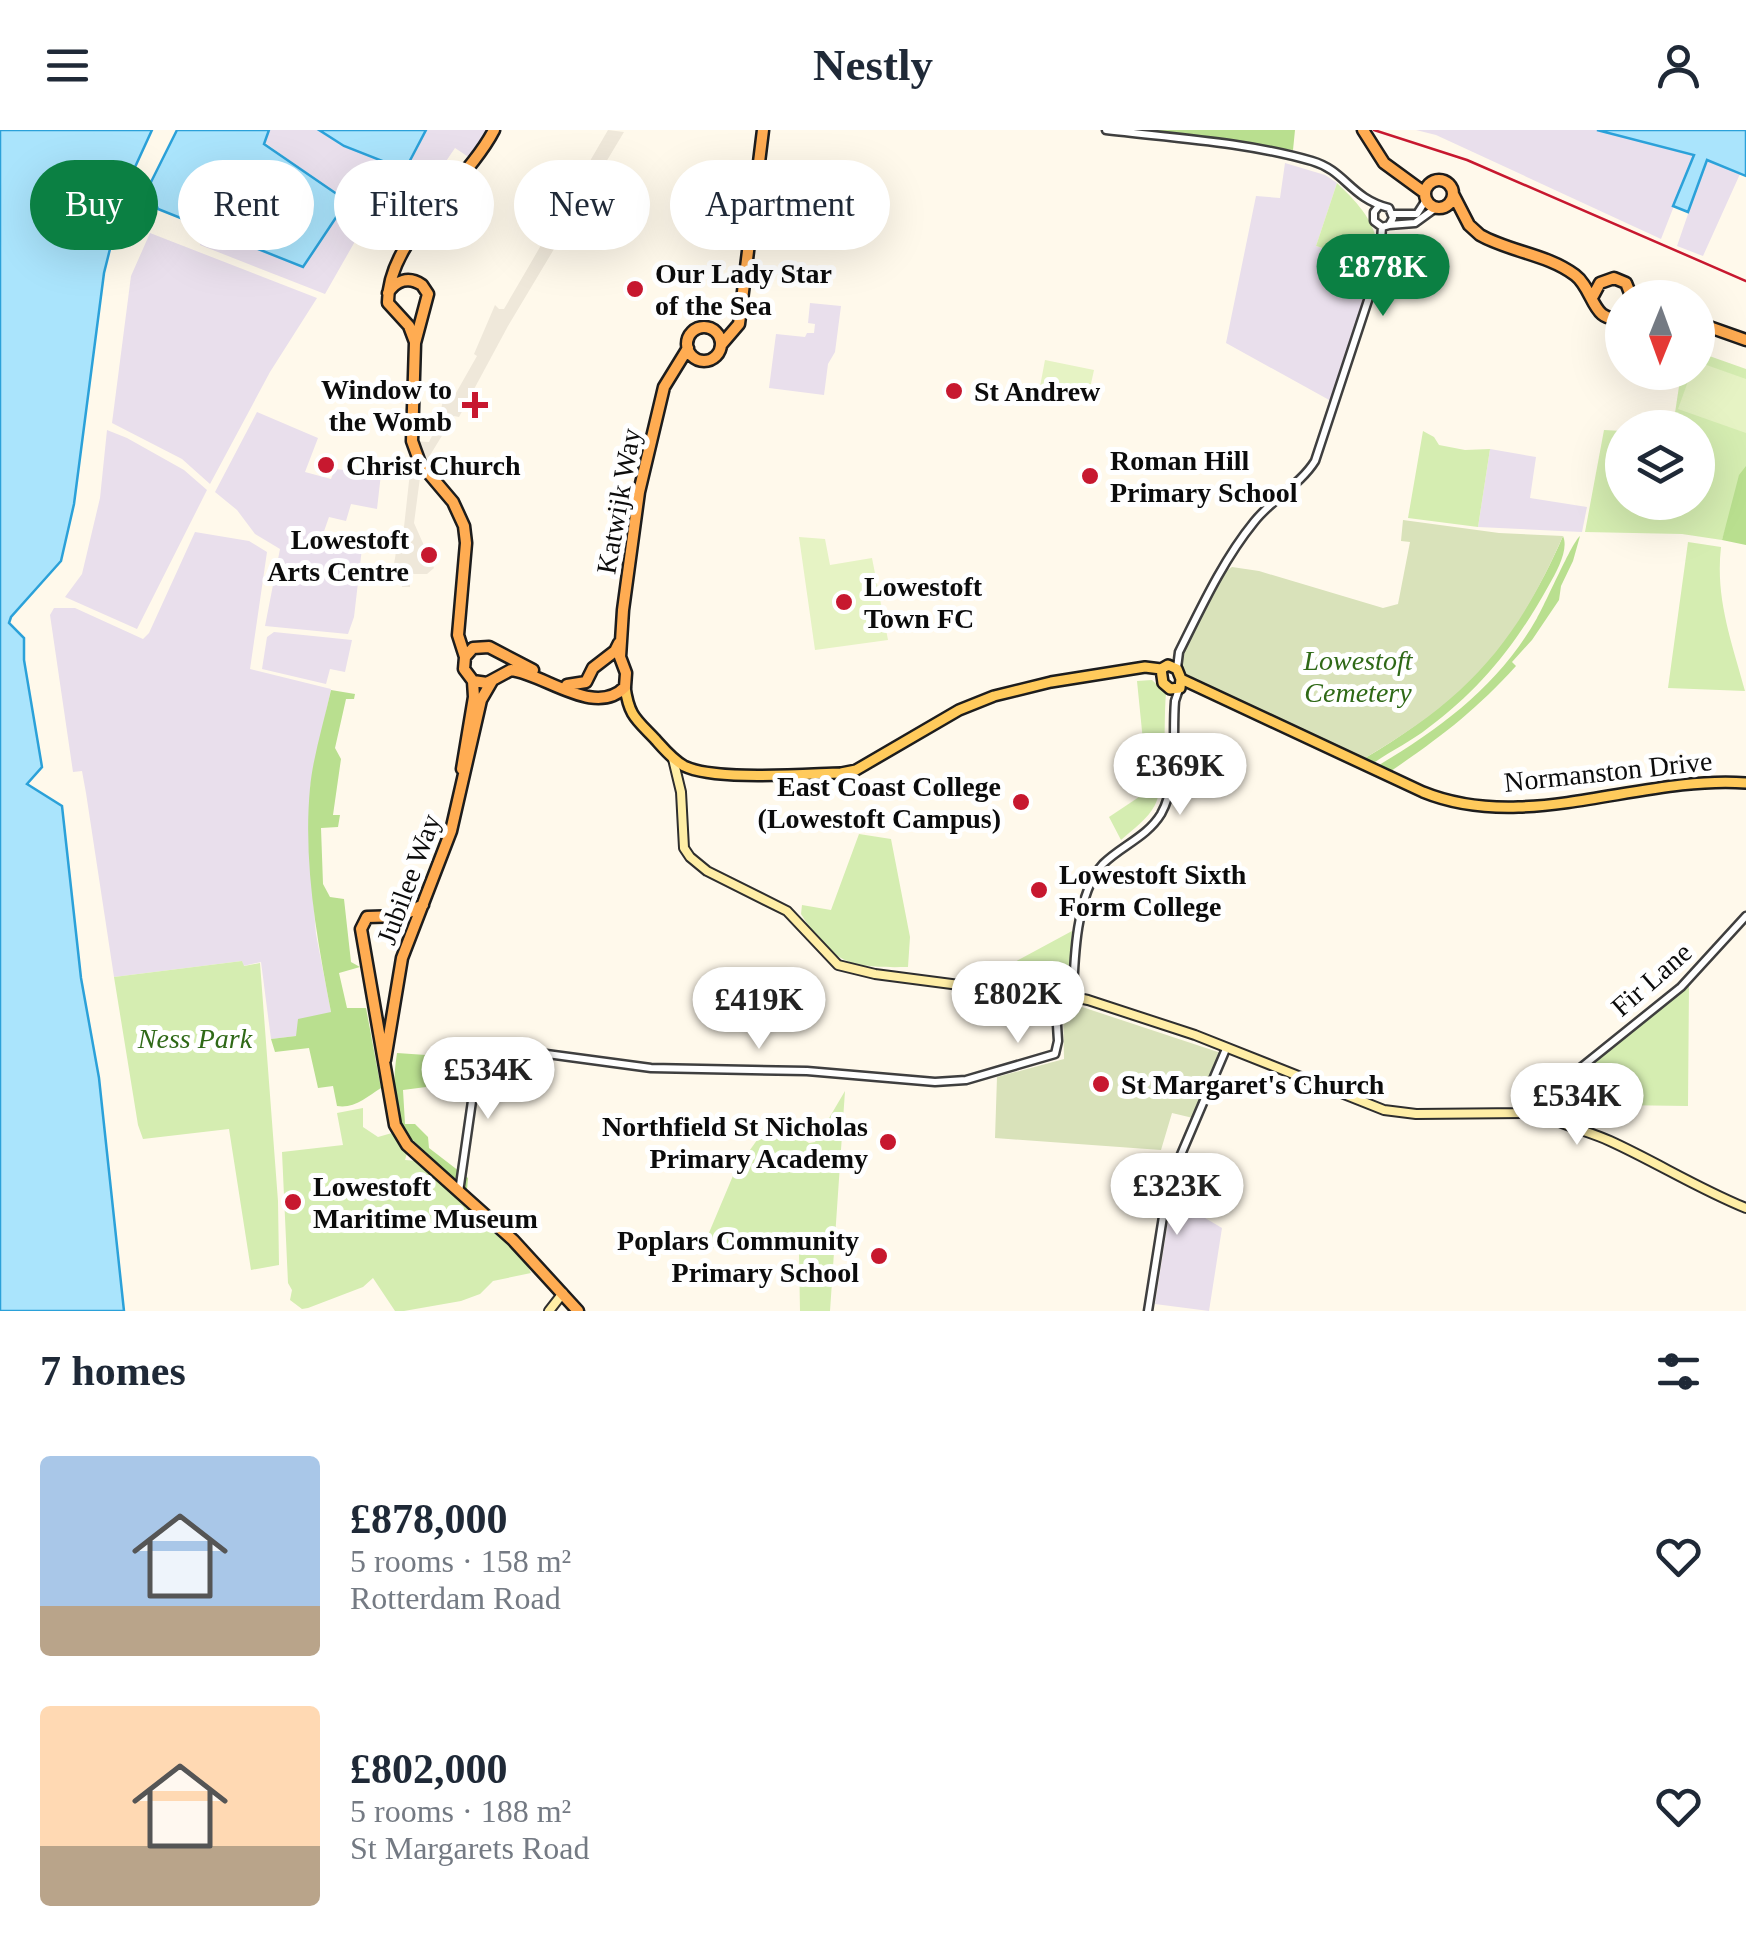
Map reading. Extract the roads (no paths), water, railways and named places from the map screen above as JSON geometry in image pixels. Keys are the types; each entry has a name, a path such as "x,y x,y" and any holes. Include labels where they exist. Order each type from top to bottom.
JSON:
{"highway":[{"path":"415,342 401,316 392,309 390,279 417,231 475,162 494,130"},
{"path":"670,376 710,360 738,326 763,130"},
{"path":"1363,130 1378,156 1393,169 1440,207 1464,217"},
{"path":"1393,169 1417,180 1444,180 1451,186 1464,217 1486,238 1547,260 1578,278 1600,283"},
{"path":"1426,196 1432,182"},
{"path":"1440,207 1450,202 1453,194"},
{"path":"398,259 400,274 408,280"},
{"path":"1578,278 1592,297 1594,307 1605,316"},
{"path":"388,293 395,284 416,281 425,288 428,300 415,342 410,419 413,447 423,467 453,502 464,526 458,635 466,672 473,681 517,670 582,695 605,697 625,686 622,666 604,661 580,685 570,686 489,647 478,646 468,640 460,621"},
{"path":"1592,297 1605,281"},
{"path":"401,316 423,311"},
{"path":"710,360 696,359 688,348 688,338 695,330 726,331 738,326"},
{"path":"712,329 721,346"},
{"path":"1715,330 1746,340"},
{"name":"Katwijk Way","path":"622,666 621,636 640,492 660,401 688,348"},
{"name":"Katwijk Way","path":"604,661 615,651 621,636"},
{"path":"465,658 478,646"},
{"path":"495,678 502,666 499,653"},
{"path":"589,677 591,687 605,697"},
{"name":"Jubilee Way","path":"385,1062 402,958 451,830 481,700 495,678"},
{"name":"Jubilee Way","path":"464,774 462,760 474,697 473,681"},
{"path":"401,916 422,905"},
{"path":"412,930 411,920 401,916 367,917 361,937 398,1132 415,1153 513,1240 578,1311"},
{"path":"374,1003 384,1004 393,999"}],"main road":[{"path":"625,686 628,707 635,720 673,758 694,770 712,773 848,772 959,710 994,696 1051,682 1171,665 1175,682"},
{"path":"1139,668 1175,682"},
{"path":"1162,668 1175,682"},
{"name":"Normanston Drive","path":"1175,682 1198,688 1438,798 1517,806 1663,785 1746,783"},
{"path":"605,697 628,707"},
{"path":"673,758 679,782 684,848 690,857 787,911 838,965 928,982 1073,997 1151,1019 1384,1110 1430,1114 1536,1110 1746,1208"},
{"path":"679,782 684,773 694,770"},
{"path":"549,1311 563,1293"}],"street":[{"path":"1106,130 1269,152 1314,162 1330,168 1364,200 1378,207 1386,206 1393,214 1417,214 1426,196"},
{"path":"1364,200 1373,218 1385,226 1415,224 1440,207"},
{"path":"1373,218 1378,207"},
{"path":"1073,997 1078,931 1102,864 1140,837 1162,811 1170,786 1179,652 1206,598 1254,522 1315,461 1379,267 1385,226 1393,214"},
{"path":"1162,668 1179,652"},
{"name":"Fir Lane","path":"1536,1110 1548,1094 1681,986 1746,916"},
{"path":"459,1192 480,1045 651,1068 807,1071 954,1082 1058,1050 1055,993"},
{"path":"1148,1311 1168,1184 1226,1049"}],"water":[{"path":"0,130 152,130 138,160 30,160 30,250 110,250 74,504 61,561 9,623 24,638 24,660 42,767 27,784 62,806 81,978 99,1078 124,1311 0,1311"},
{"path":"177,130 269,130 264,144 287,160 178,160 178,217 158,209 158,168"},
{"path":"319,130 426,130 410,160 380,160 344,146"},
{"path":"1597,130 1746,130 1746,176 1707,160 1688,212 1673,206 1694,155"},
{"path":"314,178 334,192 334,220 303,267 260,250 314,250"}],"railway":[{"path":"1374,130 1467,160 1746,281"}],"place":[{"name":"Our Lady Star of the Sea","path":"635,289"},
{"name":"St Andrew","path":"954,391"},
{"name":"Window to the Womb","path":"475,405"},
{"name":"Christ Church","path":"326,465"},
{"name":"Roman Hill Primary School","path":"1090,476"},
{"name":"Lowestoft Arts Centre","path":"429,555"},
{"name":"Lowestoft Town FC","path":"844,602"},
{"name":"East Coast College (Lowestoft Campus)","path":"1021,802"},
{"name":"Lowestoft Sixth Form College","path":"1039,890"},
{"name":"St Margaret's Church","path":"1101,1084"},
{"name":"Northfield St Nicholas Primary Academy","path":"888,1142"},
{"name":"Lowestoft Maritime Museum","path":"293,1202"},
{"name":"Poplars Community Primary School","path":"879,1256"}],"park label":[{"name":"Lowestoft Cemetery","path":"1358,676"},
{"name":"Ness Park","path":"195,1038"}]}
